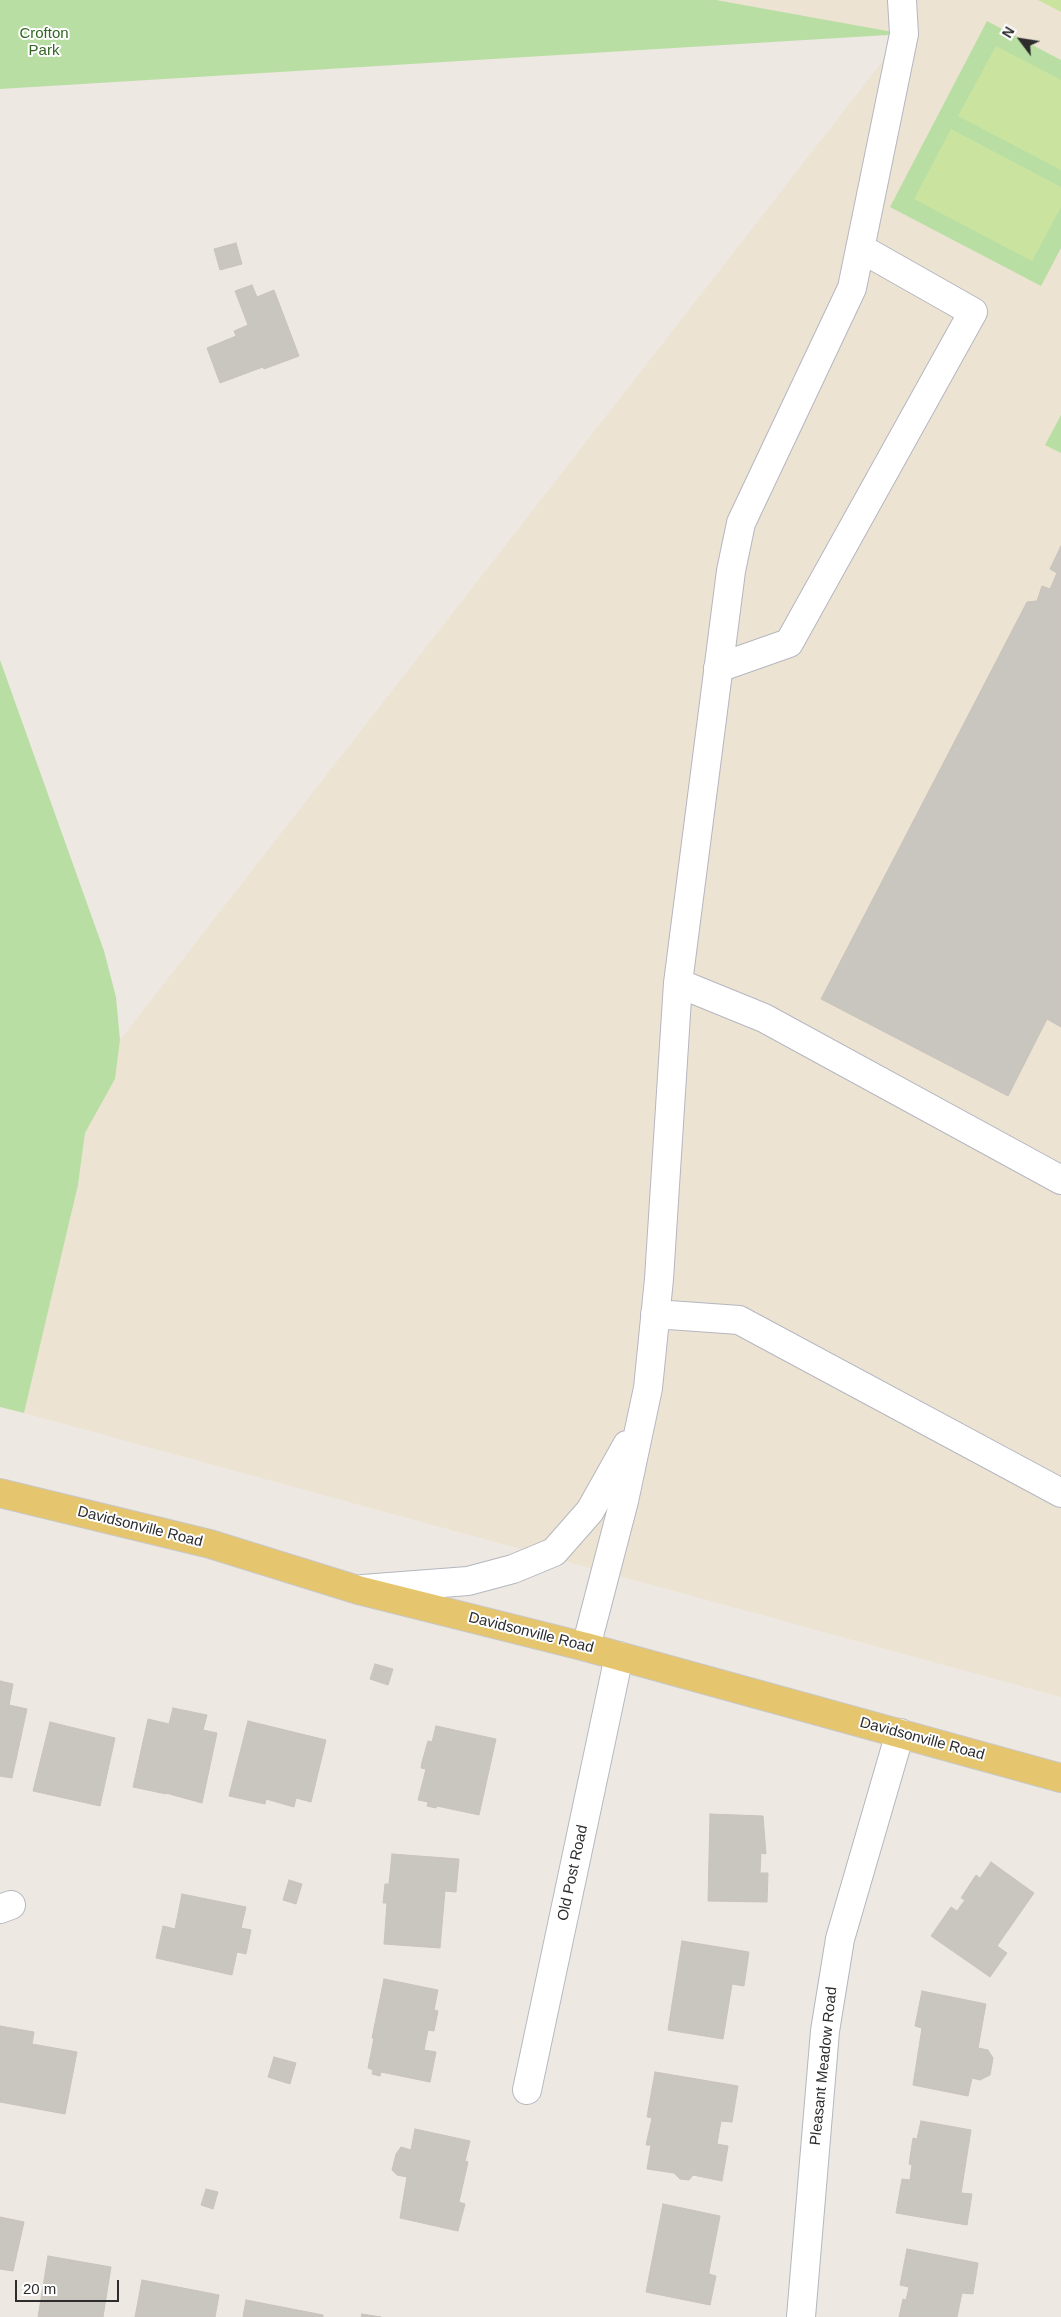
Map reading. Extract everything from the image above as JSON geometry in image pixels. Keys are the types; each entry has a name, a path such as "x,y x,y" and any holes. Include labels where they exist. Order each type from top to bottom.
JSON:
{"main road":[{"name":"Davidsonville Road","path":"0,1493 210,1544 358,1590 586,1647 1061,1778"}],"street":[{"path":"586,1647 624,1501 648,1388 655,1314 678,982 731,571 741,523 852,288 904,34 902,0"},
{"path":"718,668 789,643 973,312 860,248"},
{"path":"678,982 764,1018 1061,1180"},
{"path":"655,1314 739,1320 1061,1493"},
{"path":"358,1590 468,1581 513,1569 554,1552 590,1511 642,1420"},
{"name":"Old Post Road","path":"527,2090 619,1656"},
{"name":"Pleasant Meadow Road","path":"801,2317 825,2031 839,1948 900,1733"}],"shaded area":[{"path":"716,0 1061,0 1061,1697 24,1413 78,1185 85,1133 115,1079 120,1040 903,35"}],"green space":[{"name":"Crofton Park","path":"0,0 716,0 904,34 0,89"},
{"path":"1038,0 1061,0 1061,12"},
{"path":"987,21 1061,60 1061,248 1041,286 890,207"},
{"path":"996,46 1061,80 1061,170 958,116"},
{"path":"951,129 1061,187 1061,207 1032,261 914,199"},
{"path":"1061,415 1061,453 1045,445"},
{"path":"0,660 104,951 116,997 120,1040 115,1079 85,1133 78,1185 24,1413 0,1407"}],"building":[{"path":"236,243 242,264 220,270 214,249"},
{"path":"252,285 257,297 274,290 299,356 220,383 207,348 236,336 234,331 248,325 235,291"},
{"path":"1061,546 1061,1027 1047,1019 1008,1096 821,999 1027,602 1037,601 1042,586 1050,589 1057,573 1050,569"},
{"path":"375,1664 393,1669 388,1685 370,1679"},
{"path":"0,1681 13,1684 9,1705 27,1709 12,1778 0,1776"},
{"path":"173,1708 207,1715 203,1730 217,1733 202,1803 166,1793 133,1787 148,1719 169,1724"},
{"path":"248,1721 326,1740 311,1802 296,1798 294,1807 266,1799 265,1804 229,1796"},
{"path":"50,1722 115,1738 100,1806 33,1791"},
{"path":"436,1726 496,1739 479,1815 437,1806 436,1808 427,1806 428,1802 418,1800 426,1769 421,1768 422,1762 428,1741 432,1742"},
{"path":"710,1814 763,1816 766,1854 761,1853 760,1873 768,1873 767,1902 708,1901"},
{"path":"392,1854 459,1859 456,1892 445,1891 440,1948 384,1944 387,1903 383,1903 385,1884 389,1884"},
{"path":"991,1862 1034,1893 997,1946 1007,1953 990,1977 931,1936 951,1907 957,1911 965,1900 961,1898 976,1875 980,1878"},
{"path":"289,1880 302,1884 296,1904 283,1900"},
{"path":"182,1894 246,1907 241,1928 251,1930 246,1954 237,1952 232,1975 156,1958 163,1926 175,1929"},
{"path":"682,1941 749,1952 744,1986 732,1984 723,2039 668,2030"},
{"path":"384,1979 438,1990 434,2010 438,2011 434,2031 428,2030 424,2050 436,2052 430,2082 381,2072 380,2076 372,2074 373,2070 368,2068"},
{"path":"922,1991 986,2004 978,2048 988,2050 993,2058 990,2075 980,2080 972,2078 968,2096 913,2085 922,2028 915,2026"},
{"path":"0,2026 34,2032 32,2044 77,2052 65,2114 0,2102"},
{"path":"274,2057 296,2063 290,2084 268,2077"},
{"path":"655,2072 738,2086 732,2122 721,2121 717,2144 728,2146 722,2181 693,2175 689,2180 680,2179 674,2173 647,2169 651,2145 646,2145 652,2118 647,2117"},
{"path":"921,2121 971,2130 961,2193 972,2194 967,2225 896,2213 902,2179 910,2180 912,2165 909,2164 913,2138 917,2139"},
{"path":"415,2129 470,2141 465,2161 468,2162 459,2202 465,2204 458,2231 400,2218 407,2177 397,2175 392,2170 396,2154 401,2147 411,2150"},
{"path":"206,2189 218,2192 213,2209 201,2205"},
{"path":"663,2204 720,2216 709,2272 709,2274 716,2276 710,2305 646,2292"},
{"path":"0,2217 24,2222 13,2271 0,2269"},
{"path":"907,2249 978,2263 973,2294 962,2293 957,2317 899,2317 903,2299 906,2300 909,2287 900,2285"},
{"path":"48,2256 111,2267 103,2317 38,2317"},
{"path":"142,2280 219,2295 215,2317 135,2317"},
{"path":"246,2300 323,2315 323,2317 243,2317"},
{"path":"362,2314 381,2317 361,2317"}]}
